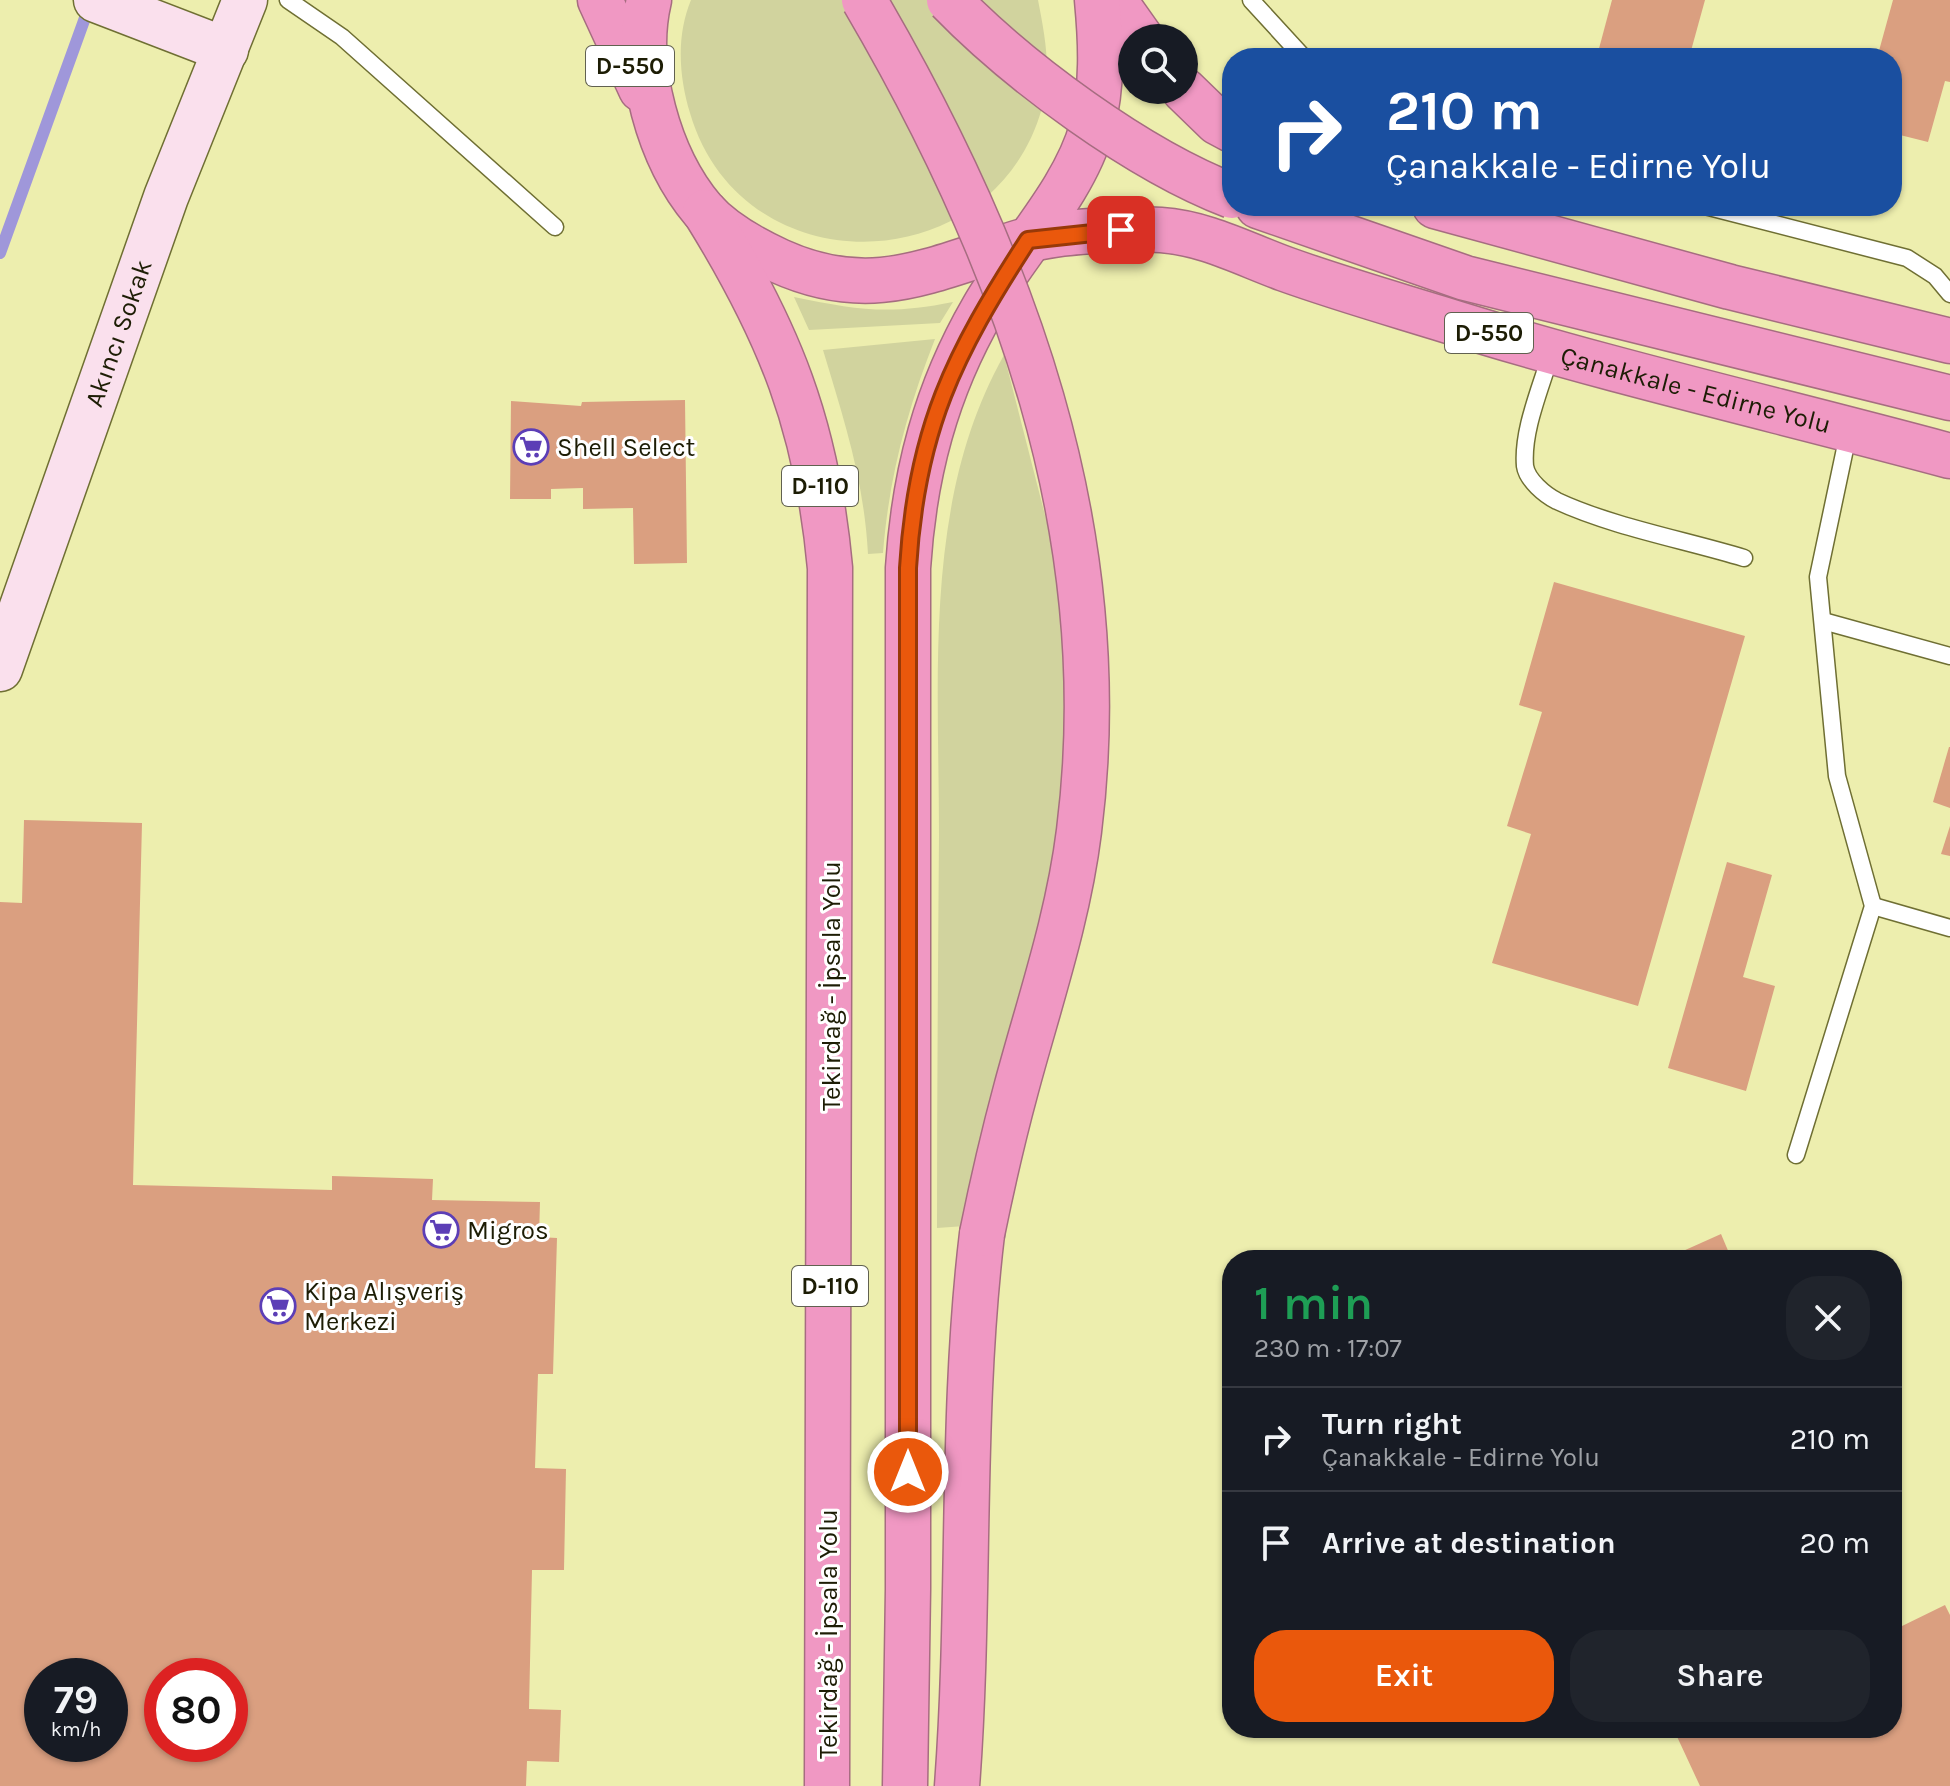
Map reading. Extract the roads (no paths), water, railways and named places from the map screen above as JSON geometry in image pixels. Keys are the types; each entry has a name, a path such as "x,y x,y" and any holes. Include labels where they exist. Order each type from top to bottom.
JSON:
{"highway":[{"name":"D-550","path":"600,0 662,132"},
{"name":"D-110","path":"649,0 645,42 648,82 672,158 705,212"},
{"path":"864,0 942,139 1010,300 1060,461 1085,624 1087,733 1079,833 1063,918 1017,1086 982,1234 973,1310 963,1698 957,1786"},
{"path":"949,0 985,36 1048,87 1166,163 1222,191"},
{"path":"905,1786 908,1589 908,568 911,511 921,458 943,392 984,307 1076,163 1092,128 1100,52 1097,0"},
{"path":"1114,0 1131,24"},
{"path":"1198,104 1222,125"},
{"name":"D-550","path":"705,212 739,239 781,262 858,281 926,275 1028,240"},
{"name":"Tekirdağ - İpsala Yolu","path":"705,212 742,271 795,390 813,443 830,568 827,1786"},
{"name":"D-550","path":"1287,216 1465,278 1950,398"},
{"path":"1471,216 1730,287 1950,341"},
{"name":"Çanakkale - Edirne Yolu","path":"1028,240 1121,230 1163,230 1202,237 1287,269 1551,352 1950,456"}],"street":[{"path":"96,0 226,50"},
{"name":"Akıncı Sokak","path":"0,669 166,197 245,0"}],"lane":[{"path":"288,0 342,37 555,227"},
{"path":"1251,0 1295,48"},
{"path":"1744,216 1907,258 1935,276 1950,294"},
{"path":"1551,352 1526,444 1525,470 1541,490 1555,500 1584,511 1744,558"},
{"path":"1796,1155 1873,906 1837,776 1818,577 1849,429"},
{"path":"1823,621 1950,656"},
{"path":"1873,906 1950,928"}],"waterway":[{"path":"0,253 90,4"}],"place":[{"name":"Shell Select","path":"531,447"},
{"name":"Migros","path":"441,1230"},
{"name":"Kipa Alışveriş Merkezi","path":"278,1306"}]}
